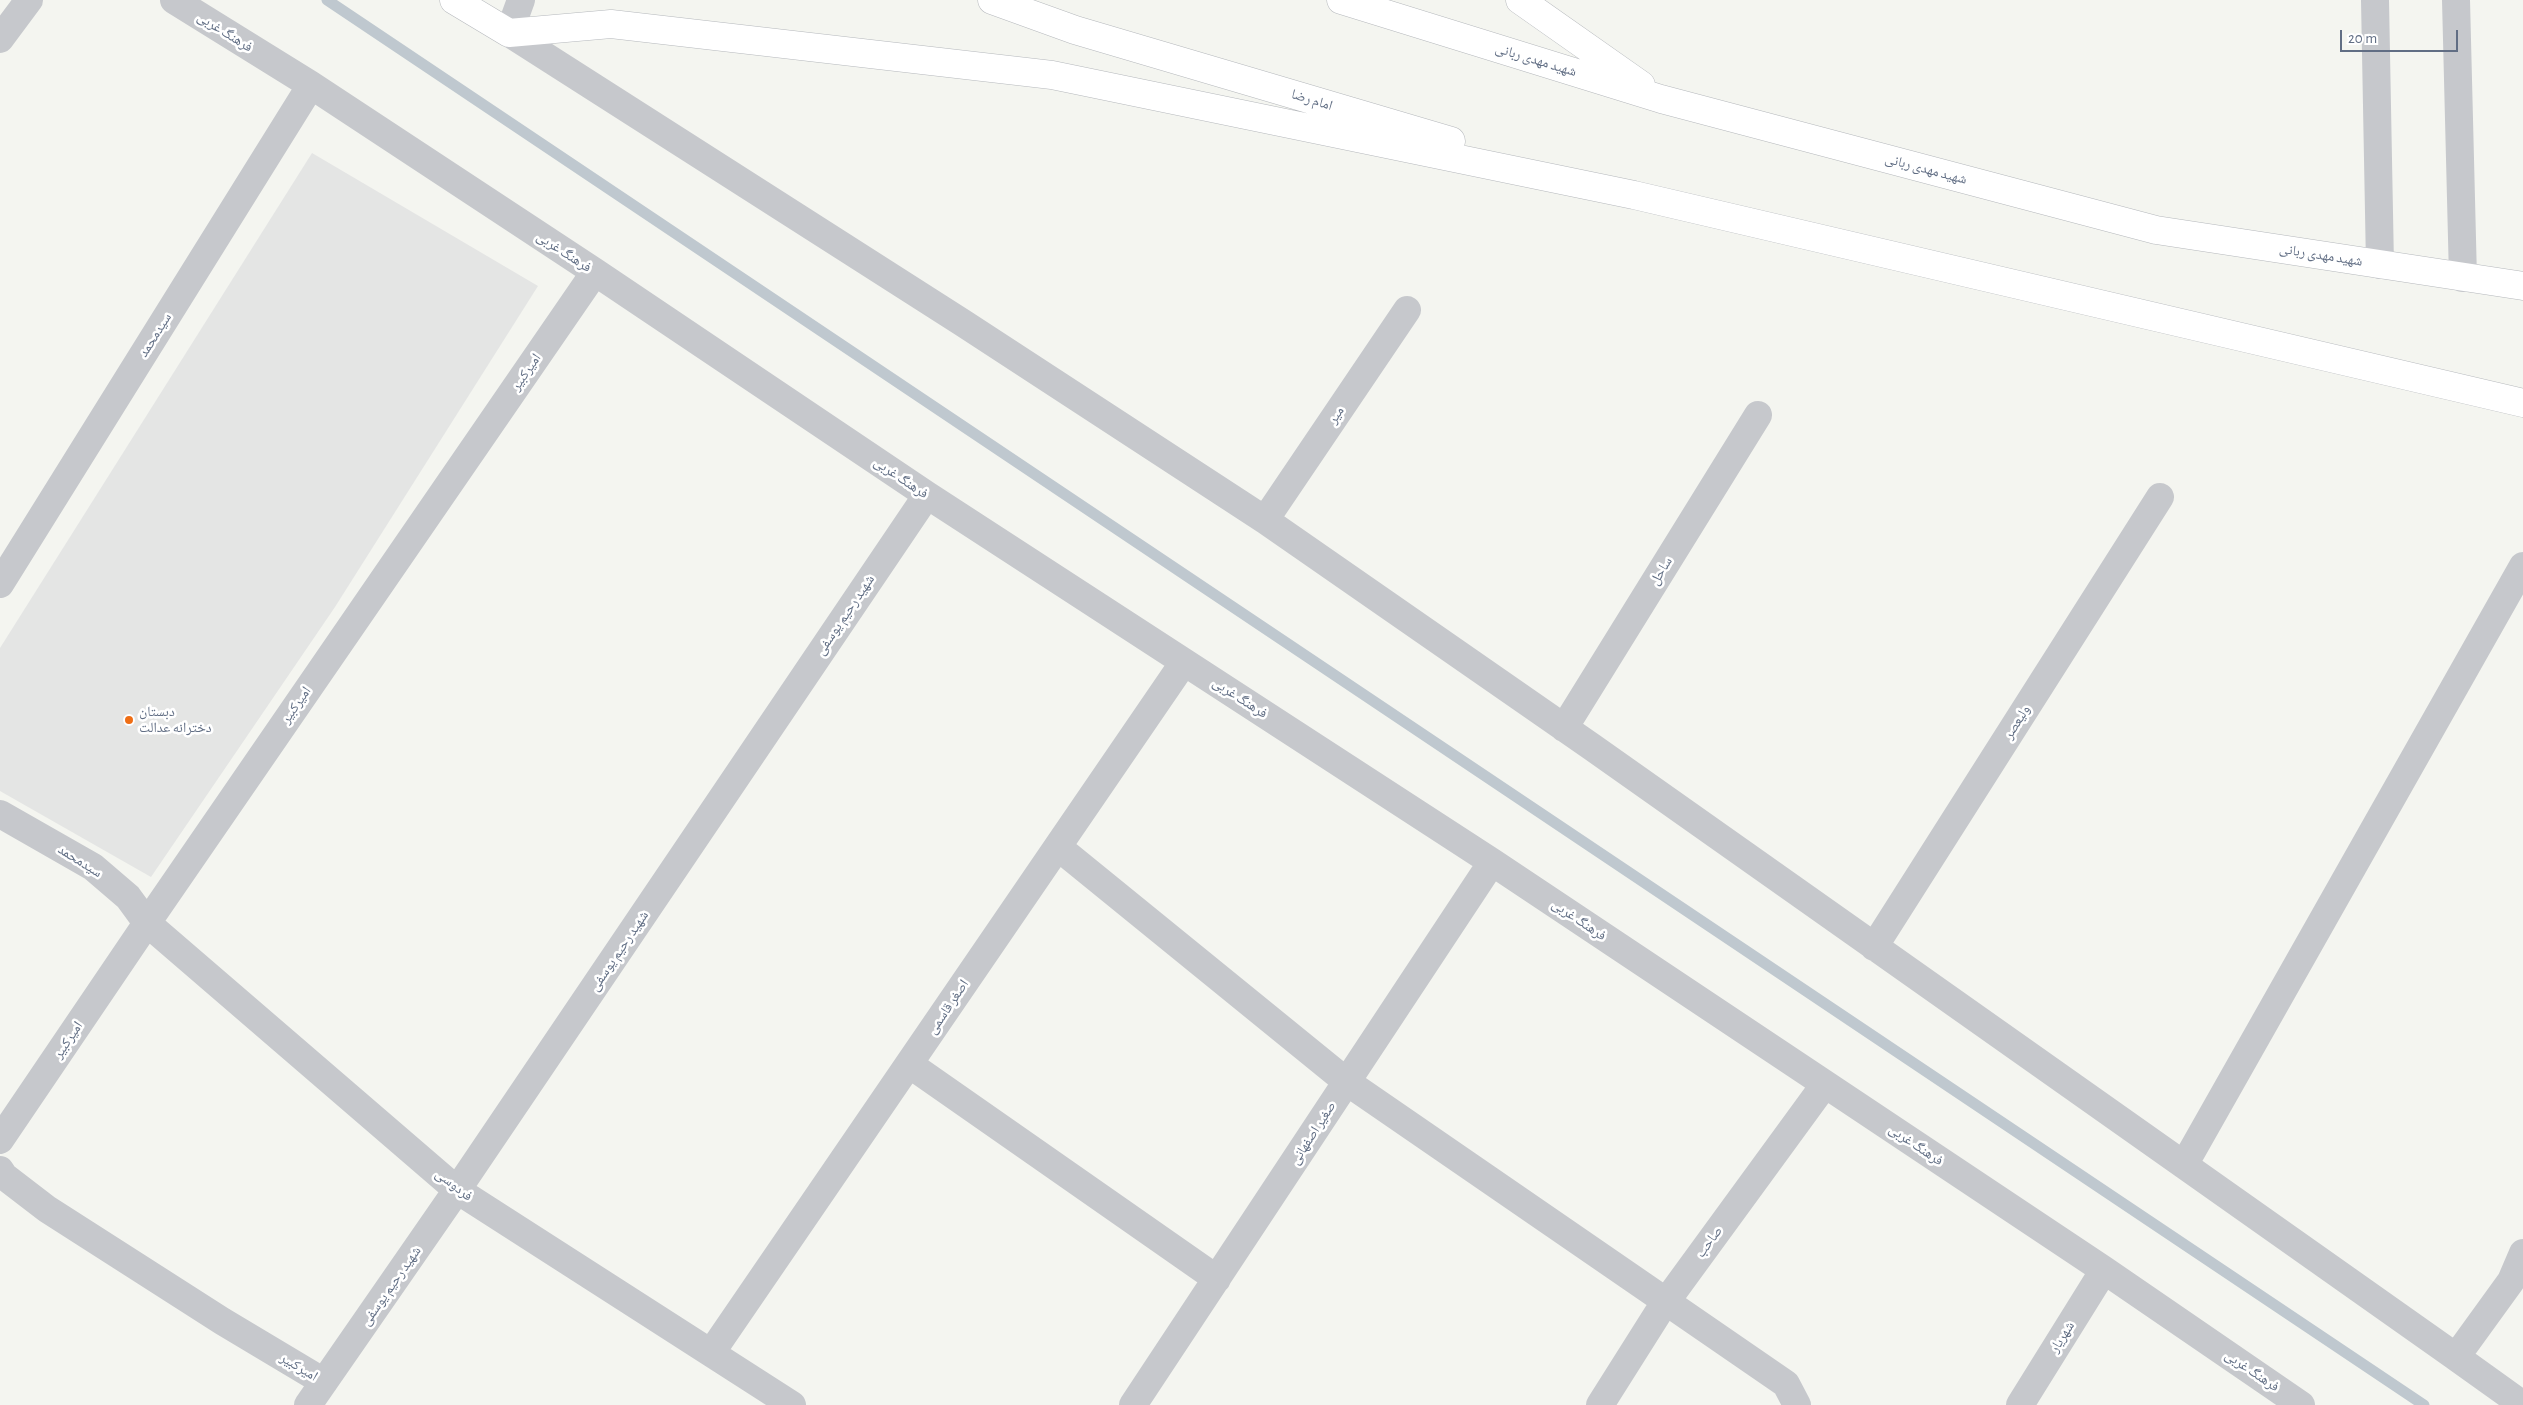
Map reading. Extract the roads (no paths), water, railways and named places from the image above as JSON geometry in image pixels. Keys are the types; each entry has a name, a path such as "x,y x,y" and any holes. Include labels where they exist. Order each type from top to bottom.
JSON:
{"highway":[{"path":"454,0 509,34 611,24 1052,75 1634,196 2523,403"},
{"path":"494,0 509,34"},
{"name":"امام رضا","path":"992,0 1076,30 1634,196"},
{"name":"شهید مهدی ربانی","path":"1341,0 1660,99 2156,230 2523,286"},
{"path":"1520,0 1660,99"}],"street":[{"path":"0,39 29,0"},
{"name":"فرهنگ غربی","path":"174,0 311,85 595,272 927,495 1492,862 2104,1270 2301,1405"},
{"path":"520,0 509,34 963,323 1265,520 1564,728 2523,1405"},
{"path":"2375,0 2380,265"},
{"path":"2456,0 2463,278"},
{"name":"سیدمحمد","path":"0,584 311,85"},
{"name":"امیرکبیر","path":"0,1140 595,272"},
{"name":"میر","path":"1265,520 1407,310"},
{"name":"ساحل","path":"1564,728 1758,415"},
{"name":"شهید رحیم یوسفی","path":"308,1405 457,1190 927,495"},
{"name":"ولیعصر","path":"1874,947 2160,497"},
{"path":"2184,1165 2523,566"},
{"name":"اصغر قاسمی","path":"711,1353 1184,662"},
{"name":"سیدمحمد","path":"0,814 94,867 128,897 147,923"},
{"path":"1058,847 1347,1082 1667,1300 1786,1384 1796,1405"},
{"name":"صغیر اصفهانی","path":"1133,1405 1492,862"},
{"name":"فردوسی","path":"147,923 457,1190 792,1405"},
{"path":"909,1064 1217,1280"},
{"name":"صاحب","path":"1600,1405 1667,1300 1825,1084"},
{"name":"امیرکبیر","path":"0,1170 47,1209 222,1321 324,1382"},
{"path":"2456,1357 2511,1281 2523,1253"},
{"name":"شهریار","path":"2020,1405 2104,1270"}],"waterway":[{"path":"327,0 2424,1405"}],"place":[{"name":"دبستان دخترانه عدالت","path":"129,720"}]}
